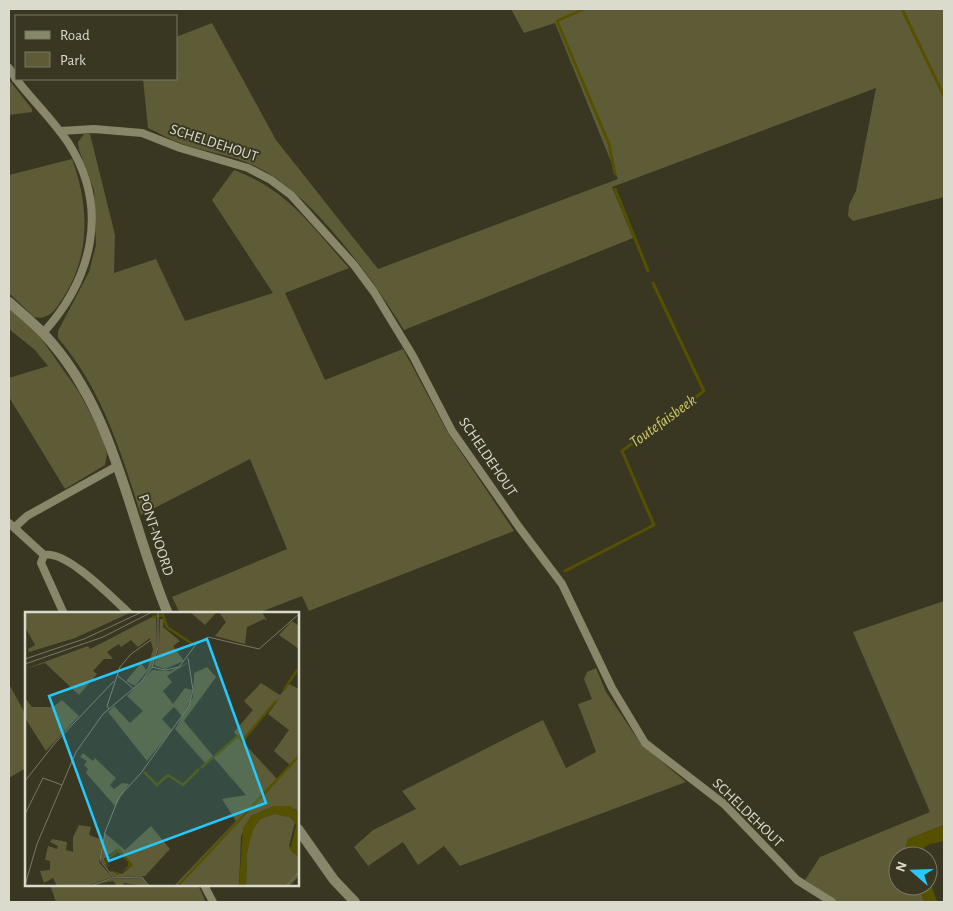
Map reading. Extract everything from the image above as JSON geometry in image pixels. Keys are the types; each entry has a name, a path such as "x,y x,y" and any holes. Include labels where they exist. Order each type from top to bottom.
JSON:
{"street":[{"path":"17,80 60,131 76,158 90,203 91,230 86,263 77,286 43,333"},
{"name":"SCHELDEHOUT","path":"60,131 94,129 142,134 180,148 248,168 271,180 291,195 354,265 374,292 413,356 452,431 519,527 562,584 612,688 645,743 724,804 798,880 832,902"},
{"name":"PONT-NOORD","path":"9,302 43,333 84,389 117,466 167,612"},
{"path":"117,466 12,525 44,555 57,555 70,563 128,612"},
{"path":"44,555 41,563 63,612"},
{"path":"299,830 334,880 355,902"},
{"path":"205,886 213,902"}],"green space":[{"path":"511,9 944,9 944,197 853,221 848,216 849,205 856,191 876,88 612,187 633,238 404,330 358,262 338,238 297,195 276,178 246,162 182,144 148,128 143,80 178,80 178,36 212,23 276,140 378,269 618,179 555,23 524,33"},
{"path":"10,81 32,109 32,112 9,115"},
{"path":"84,134 90,134 115,235 114,273 156,259 185,321 273,293 212,200 234,170 270,188 298,211 349,268 285,293 325,380 403,349 448,433 514,531 309,611 302,596 261,612 180,612 172,597 287,549 250,459 141,515 118,445 98,400 87,378 58,338 58,331 89,272 96,245 94,190 79,150 78,142"},
{"path":"72,159 82,196 84,233 82,251 69,287 57,307 46,317 38,318 34,317 9,293 9,175"},
{"path":"9,307 40,337 79,392 101,434 107,454 105,465 65,489 9,397 9,378 48,366 35,350 9,329"},
{"path":"944,601 944,825 908,839 907,846 888,846 888,896 922,896 924,902 837,902 805,880 820,857 930,812 853,632"},
{"path":"596,668 606,692 641,744 686,782 460,866 444,846 418,865 403,842 368,866 354,847 373,830 416,809 402,791 543,720 566,768 596,752 578,704 592,699 584,679 587,672"},
{"path":"9,684 25,713 25,769 9,778"},
{"path":"50,886 198,886 206,902 56,902"}],"shaded area":[{"path":"944,825 944,841 927,846 906,846 908,839"},
{"path":"922,896 935,896 937,902 924,902"}],"waterway":[{"name":"Toutefaisbeek","path":"584,9 557,21 609,144 615,174"},
{"path":"902,9 944,96"},
{"name":"Toutefaisbeek","path":"615,189 648,271"},
{"name":"Toutefaisbeek","path":"565,571 654,525 622,451 704,391 653,283"}]}
